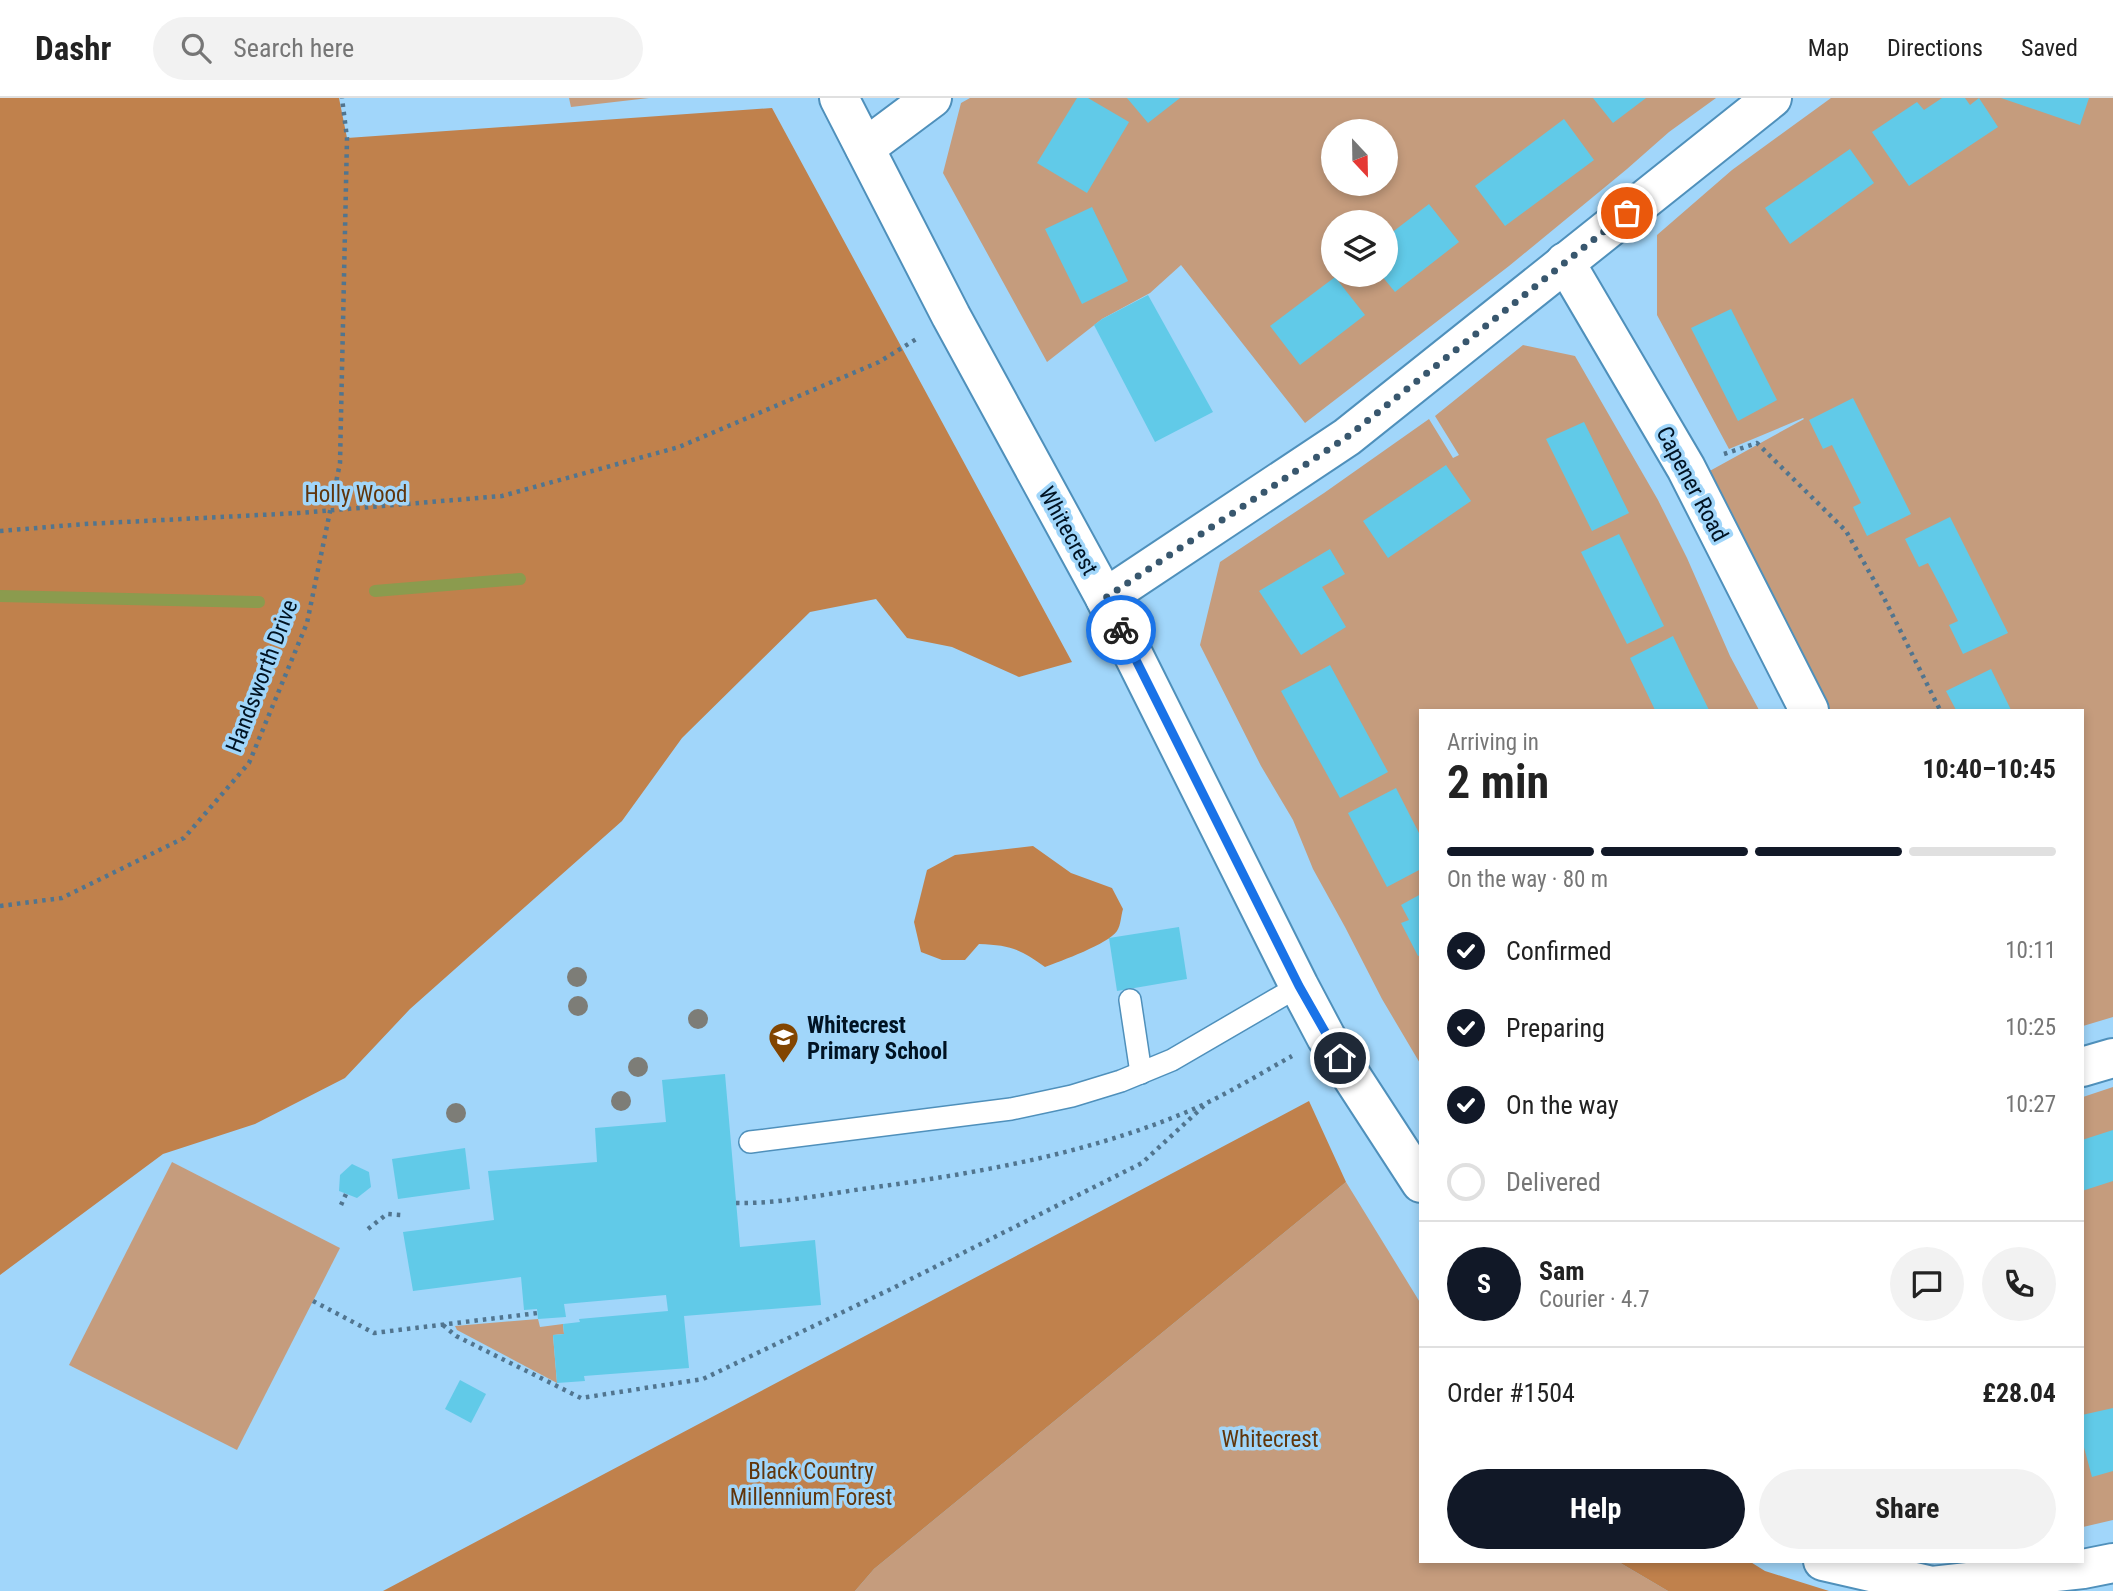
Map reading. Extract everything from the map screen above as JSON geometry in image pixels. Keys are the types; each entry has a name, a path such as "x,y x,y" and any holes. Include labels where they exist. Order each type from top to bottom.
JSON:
{"street":[{"name":"Whitecrest","path":"839,98 951,316 1105,598 1326,1037 1419,1180"},
{"path":"865,148 932,98"},
{"path":"1105,598 1347,437 1772,98"},
{"name":"Capener Road","path":"1565,262 1686,468 1808,709"},
{"path":"2084,1066 2113,1058"},
{"path":"1832,1563 1932,1586 2083,1569 2113,1563"}],"lane":[{"path":"750,1142 1011,1109 1072,1096 1141,1073 1187,1051 1299,986"},
{"path":"1130,1000 1141,1073"}],"path":[{"name":"Handsworth Drive","path":"0,905 62,898 184,838 249,763 307,623 340,463 347,138 342,98"},
{"path":"0,531 330,511 502,496 679,447 879,362"},
{"path":"1686,468 1757,443 1846,531 1884,598 1940,709"},
{"path":"736,1203 906,1183 1039,1159 1114,1139 1207,1103 1326,1037"},
{"path":"443,1325 456,1336 581,1398 703,1380 1142,1163 1207,1103"},
{"path":"341,1205 346,1194"},
{"path":"368,1229 387,1214 401,1215"},
{"path":"313,1301 374,1333 538,1314"}],"green space":[{"name":"Holly Wood","path":"0,98 339,98 347,138 772,108 1072,662 1019,677 952,647 907,638 876,599 810,612 682,738 622,821 410,1009 345,1078 255,1124 163,1154 0,1275"},
{"path":"569,98 649,98 571,107"},
{"path":"970,98 1716,98 1669,132 1509,266 1305,423 1181,265 1150,293 1102,319 1047,362 943,173 961,103"},
{"path":"1831,98 2113,98 2113,1017 2084,1026 2084,709 1824,709 1706,473 1804,419 1729,449 1657,315 1657,235 1732,170"},
{"path":"1523,345 1575,356 1658,500 1730,656 1758,709 1419,709 1419,1062 1382,999 1313,869 1293,820 1261,766 1200,645 1220,562 1429,419 1453,458 1459,455 1435,416"},
{"path":"1033,846 1071,873 1112,888 1123,909 1118,929 1112,936 1084,952 1045,967 1021,952 999,945 979,944 965,960 942,960 921,952 914,922 927,870 955,855"},
{"path":"2113,1087 2113,1520 2084,1527 2084,1097"},
{"name":"Black Country Millennium Forest","path":"1309,1101 1346,1182 874,1569 855,1591 383,1591"},
{"path":"172,1162 340,1248 237,1450 69,1365"},
{"name":"Whitecrest","path":"1346,1182 1419,1301 1419,1563 1620,1563 1668,1591 855,1591 874,1569"},
{"path":"538,1319 540,1327 563,1324 564,1334 553,1335 557,1383 457,1330 455,1326"},
{"path":"1620,1563 1752,1563 1765,1571 1829,1591 1668,1591"}],"building":[{"path":"1077,98 1088,98 1129,122 1087,193 1037,163"},
{"path":"1127,98 1180,98 1148,123"},
{"path":"1593,98 1646,98 1613,123"},
{"path":"1942,98 1965,98 1970,105 1979,98 1998,127 1909,186 1872,132 1917,102 1924,110"},
{"path":"2001,98 2089,98 2080,125"},
{"path":"1564,119 1594,160 1505,226 1475,186"},
{"path":"1850,149 1874,183 1790,244 1765,208"},
{"path":"1429,204 1459,242 1395,292 1391,287 1398,287 1398,228"},
{"path":"1092,207 1128,281 1082,304 1045,229"},
{"path":"1322,287 1343,287 1365,315 1300,365 1270,326"},
{"path":"1148,295 1213,412 1155,442 1094,325"},
{"path":"1731,309 1777,400 1738,421 1691,328"},
{"path":"1853,398 1911,514 1867,536 1853,507 1861,503 1832,445 1823,449 1809,420"},
{"path":"1584,422 1629,513 1592,531 1546,439"},
{"path":"1446,465 1471,501 1388,558 1363,521"},
{"path":"1950,517 2008,633 1963,654 1949,625 1958,621 1944,593 1928,563 1919,567 1905,539"},
{"path":"1619,534 1664,626 1627,644 1581,552"},
{"path":"1330,549 1345,574 1322,587 1346,627 1301,655 1259,591"},
{"path":"1673,636 1709,709 1655,709 1630,658"},
{"path":"1330,665 1388,772 1340,798 1281,691"},
{"path":"1991,669 2011,709 1955,709 1946,691"},
{"path":"1396,788 1419,833 1419,870 1387,887 1348,813"},
{"path":"1419,895 1419,956 1401,923 1409,920 1401,905"},
{"path":"1179,927 1187,979 1117,991 1109,938"},
{"path":"725,1074 740,1247 815,1240 821,1305 684,1316 689,1368 584,1376 585,1381 557,1383 553,1335 564,1334 563,1324 580,1322 579,1319 668,1311 666,1295 564,1304 566,1317 538,1319 537,1309 524,1310 521,1277 413,1291 403,1232 494,1220 488,1171 597,1162 595,1128 666,1122 662,1080"},
{"path":"2113,1130 2113,1181 2084,1190 2084,1139"},
{"path":"465,1148 470,1189 398,1199 392,1159"},
{"path":"352,1164 369,1172 371,1187 357,1198 339,1191 340,1175"},
{"path":"460,1380 486,1394 471,1423 445,1409"},
{"path":"2113,1408 2113,1471 2092,1477 2084,1447 2084,1415"}],"waterway":[{"path":"375,591 520,579"},
{"path":"0,596 259,602"}],"way so far":[{"path":"1121,630 1105,598 1347,437 1627,213"}],"place":[{"name":"Whitecrest Primary School","path":"784,1065"}],"route":[{"path":"1121,630 1299,986 1340,1058"}]}
